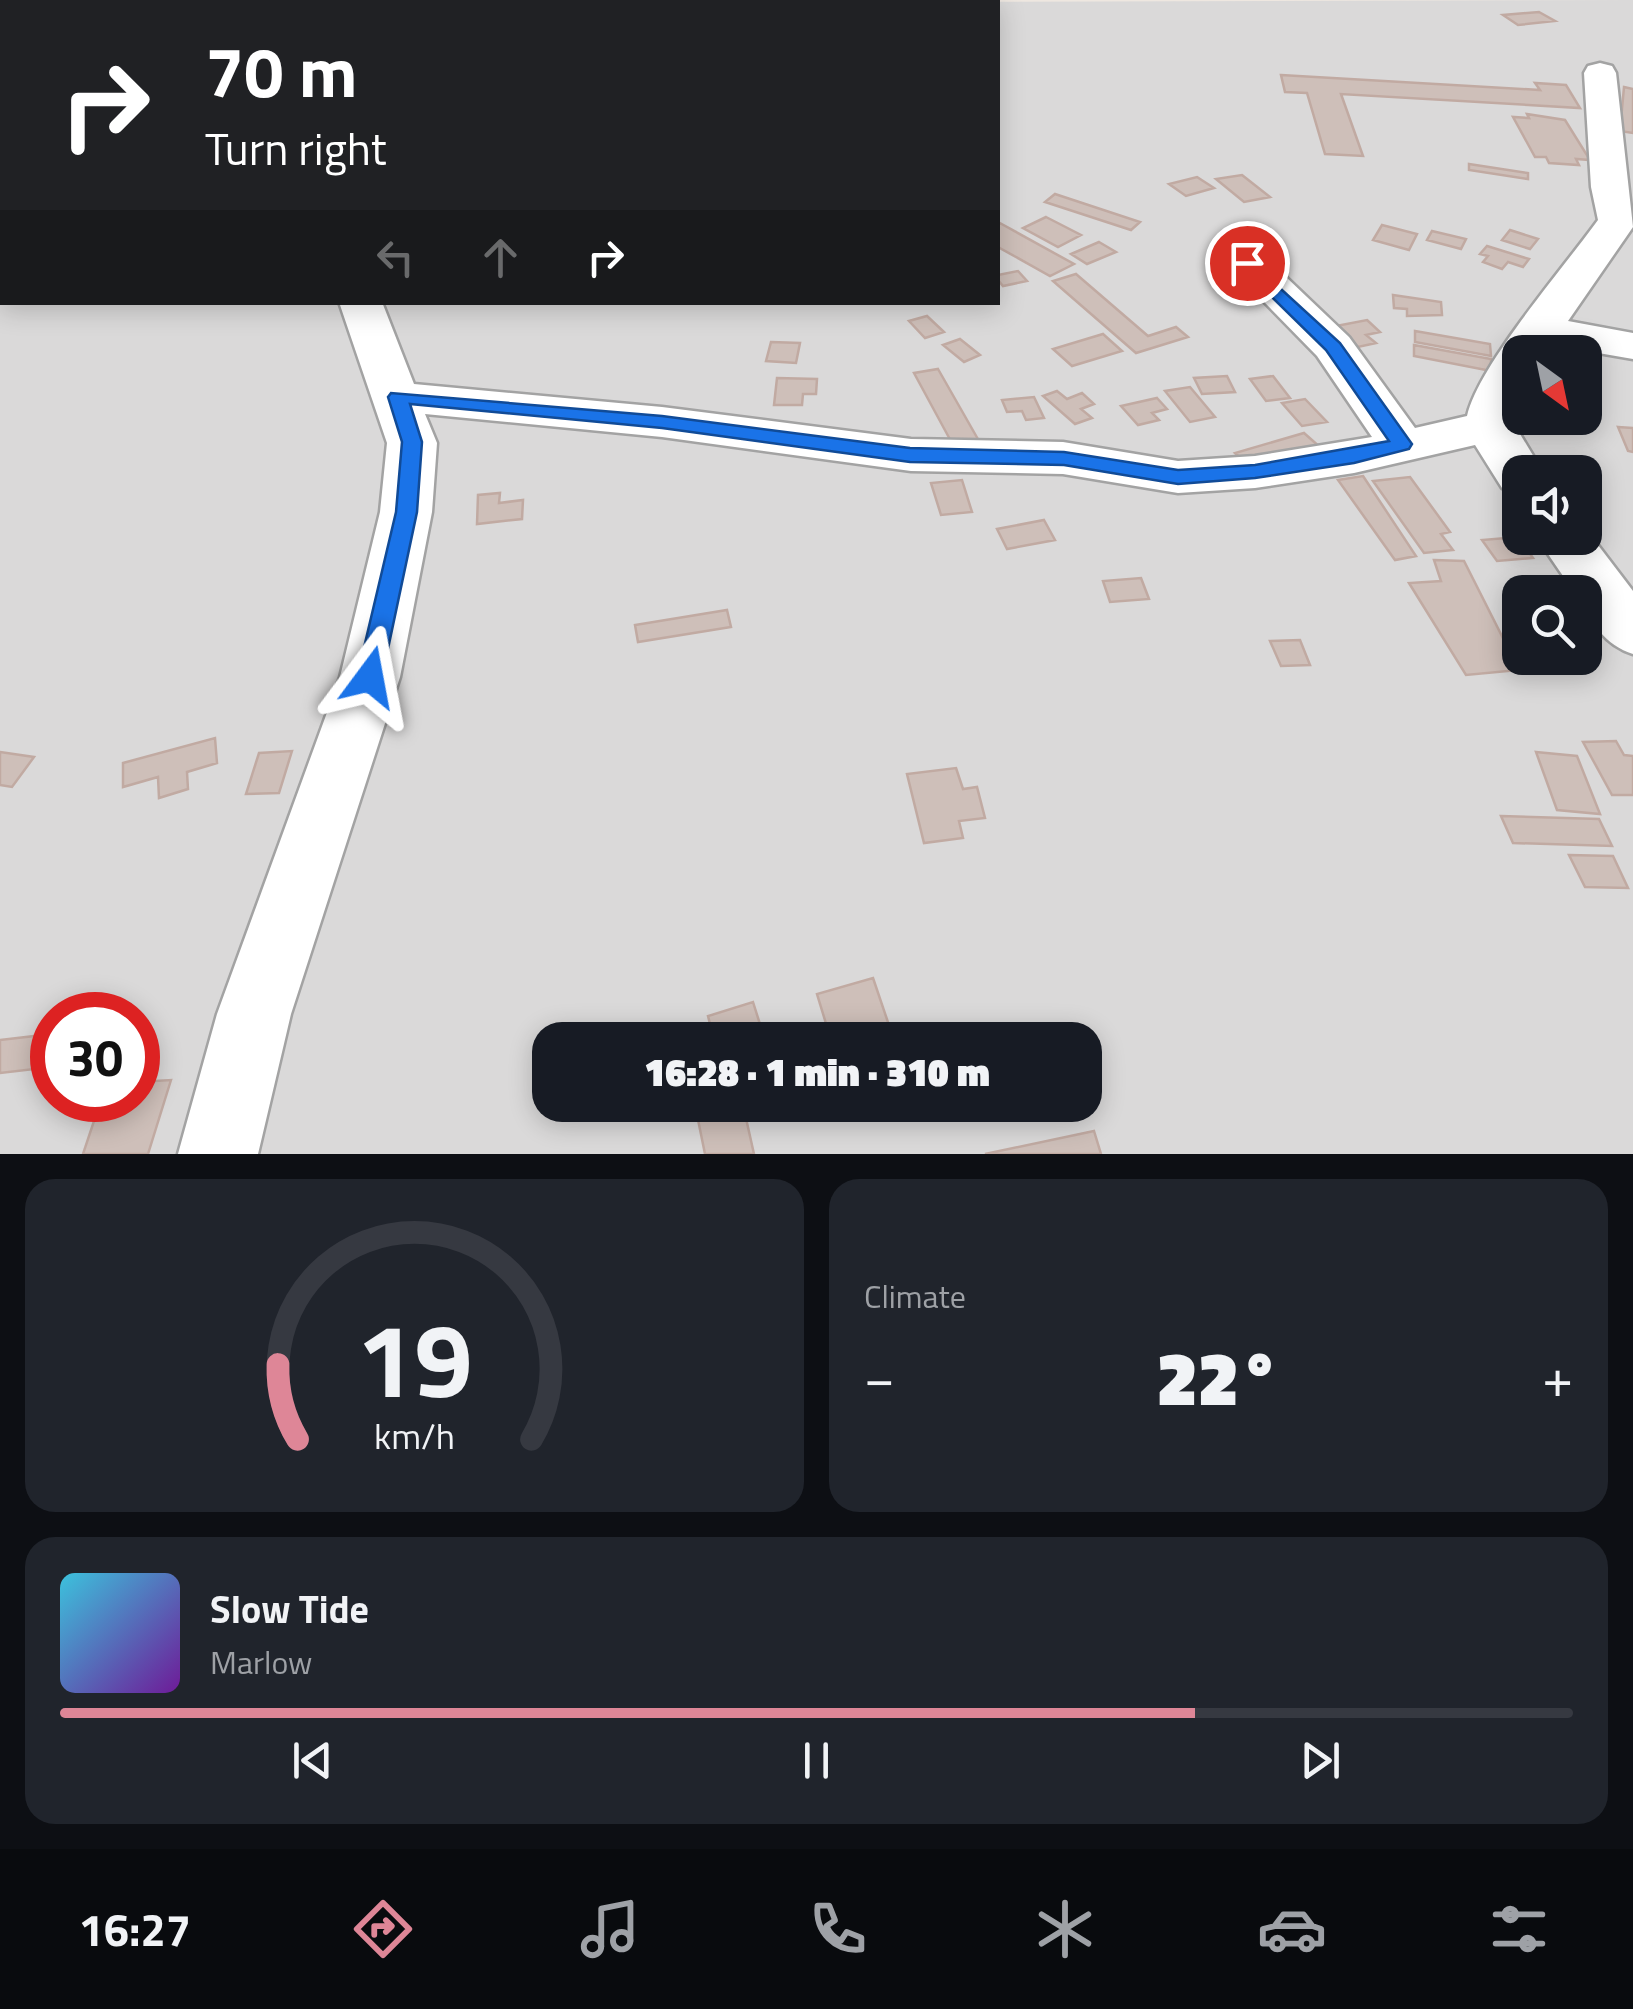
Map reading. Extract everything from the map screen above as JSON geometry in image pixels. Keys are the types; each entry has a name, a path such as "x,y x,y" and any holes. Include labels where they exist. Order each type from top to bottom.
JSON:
{"street":[{"path":"1537,335 1618,220 1610,187 1600,73"},
{"path":"1247,263 1333,346 1402,444"},
{"path":"218,1154 254,1014 370,677 406,512 412,442 361,305"},
{"path":"1602,346 1633,346"},
{"path":"1502,387 1492,403 1490,426 1505,455"},
{"path":"398,397 662,422 910,455 1064,458 1178,477 1255,472 1354,457 1490,426"},
{"path":"1576,555 1633,633"}],"shaded area":[{"path":"1633,0 1633,1154 0,1154 0,305 1000,305 1000,2"}],"building":[{"path":"1539,12 1555,21 1518,25 1503,15"},
{"path":"1281,75 1540,90 1535,83 1566,85 1580,108 1341,94 1363,156 1325,154 1307,93 1285,92"},
{"path":"1624,87 1633,89 1633,133 1620,131"},
{"path":"1527,114 1565,120 1590,160 1576,159 1579,165 1549,163 1546,157 1535,157 1513,117 1529,118"},
{"path":"1469,164 1528,173 1528,179 1469,170"},
{"path":"1242,175 1270,197 1244,202 1216,179"},
{"path":"1197,177 1214,188 1186,196 1169,184"},
{"path":"1055,194 1140,222 1131,230 1045,202"},
{"path":"1046,217 1081,235 1058,247 1023,228"},
{"path":"1000,223 1074,264 1050,276 1000,248"},
{"path":"1382,225 1417,234 1409,250 1373,240"},
{"path":"1510,230 1538,239 1530,249 1502,240"},
{"path":"1432,231 1466,239 1461,249 1427,240"},
{"path":"1099,242 1116,252 1087,264 1071,254"},
{"path":"1487,246 1529,259 1523,267 1508,262 1502,269 1483,262 1488,256 1480,254"},
{"path":"1018,271 1027,281 1003,286 1000,275"},
{"path":"1076,274 1148,336 1176,327 1188,337 1136,353 1053,281"},
{"path":"1393,295 1441,302 1442,315 1407,316 1407,309 1394,308"},
{"path":"927,316 944,332 925,338 909,321"},
{"path":"1367,320 1380,332 1366,335 1376,343 1358,347 1336,326"},
{"path":"1415,331 1490,344 1491,356 1415,342"},
{"path":"1103,334 1122,351 1072,366 1053,349"},
{"path":"960,339 980,355 964,362 943,345"},
{"path":"771,342 800,343 796,363 766,361"},
{"path":"1414,345 1491,359 1491,371 1414,356"},
{"path":"938,369 979,441 953,445 914,373"},
{"path":"1227,376 1235,392 1202,394 1194,378"},
{"path":"1273,376 1290,398 1266,401 1250,379"},
{"path":"777,378 817,379 816,394 803,394 802,405 774,405"},
{"path":"1190,387 1215,417 1190,422 1165,391"},
{"path":"1057,391 1067,399 1082,393 1094,404 1081,409 1092,418 1075,424 1043,396"},
{"path":"1034,397 1044,418 1026,420 1022,411 1007,412 1002,400"},
{"path":"1157,398 1167,409 1152,413 1159,420 1138,425 1121,406"},
{"path":"1305,399 1327,422 1302,426 1282,403"},
{"path":"1618,427 1633,428 1633,452 1628,451"},
{"path":"1304,433 1321,448 1252,469 1235,453"},
{"path":"1363,476 1416,556 1395,560 1338,480"},
{"path":"1410,477 1450,532 1441,534 1453,550 1424,553 1373,481"},
{"path":"962,480 972,512 941,515 931,483"},
{"path":"500,493 499,503 523,500 522,519 477,524 478,495"},
{"path":"1044,520 1055,540 1007,549 997,529"},
{"path":"1502,538 1502,555 1533,558 1497,561 1482,540"},
{"path":"1434,560 1464,561 1502,636 1502,672 1466,675 1409,583 1441,581"},
{"path":"1141,578 1149,599 1110,602 1103,581"},
{"path":"727,610 731,627 638,642 635,625"},
{"path":"1300,640 1310,665 1281,666 1270,641"},
{"path":"215,738 217,763 187,772 188,789 159,798 158,777 123,787 123,763"},
{"path":"1616,741 1624,755 1633,756 1633,795 1612,795 1583,742"},
{"path":"292,751 279,793 246,794 259,753"},
{"path":"0,752 34,757 12,787 0,785"},
{"path":"1536,752 1577,756 1600,814 1557,810"},
{"path":"956,768 963,789 977,787 985,818 959,821 963,838 924,843 907,774"},
{"path":"1501,816 1599,819 1612,846 1513,843"},
{"path":"1569,855 1613,856 1628,888 1585,887"},
{"path":"873,978 888,1022 826,1022 817,994"},
{"path":"753,1002 759,1022 710,1022 708,1016"},
{"path":"30,1037 30,1070 0,1073 0,1040"},
{"path":"171,1080 160,1115 160,1081"},
{"path":"94,1122 158,1122 148,1154 83,1154"},
{"path":"698,1122 747,1122 754,1154 705,1154"},
{"path":"1094,1131 1101,1154 985,1154"}],"route":[{"path":"370,677 406,512 412,442 398,397 662,422 910,455 1064,458 1178,477 1255,472 1354,457 1402,444 1333,346 1247,263"}]}
